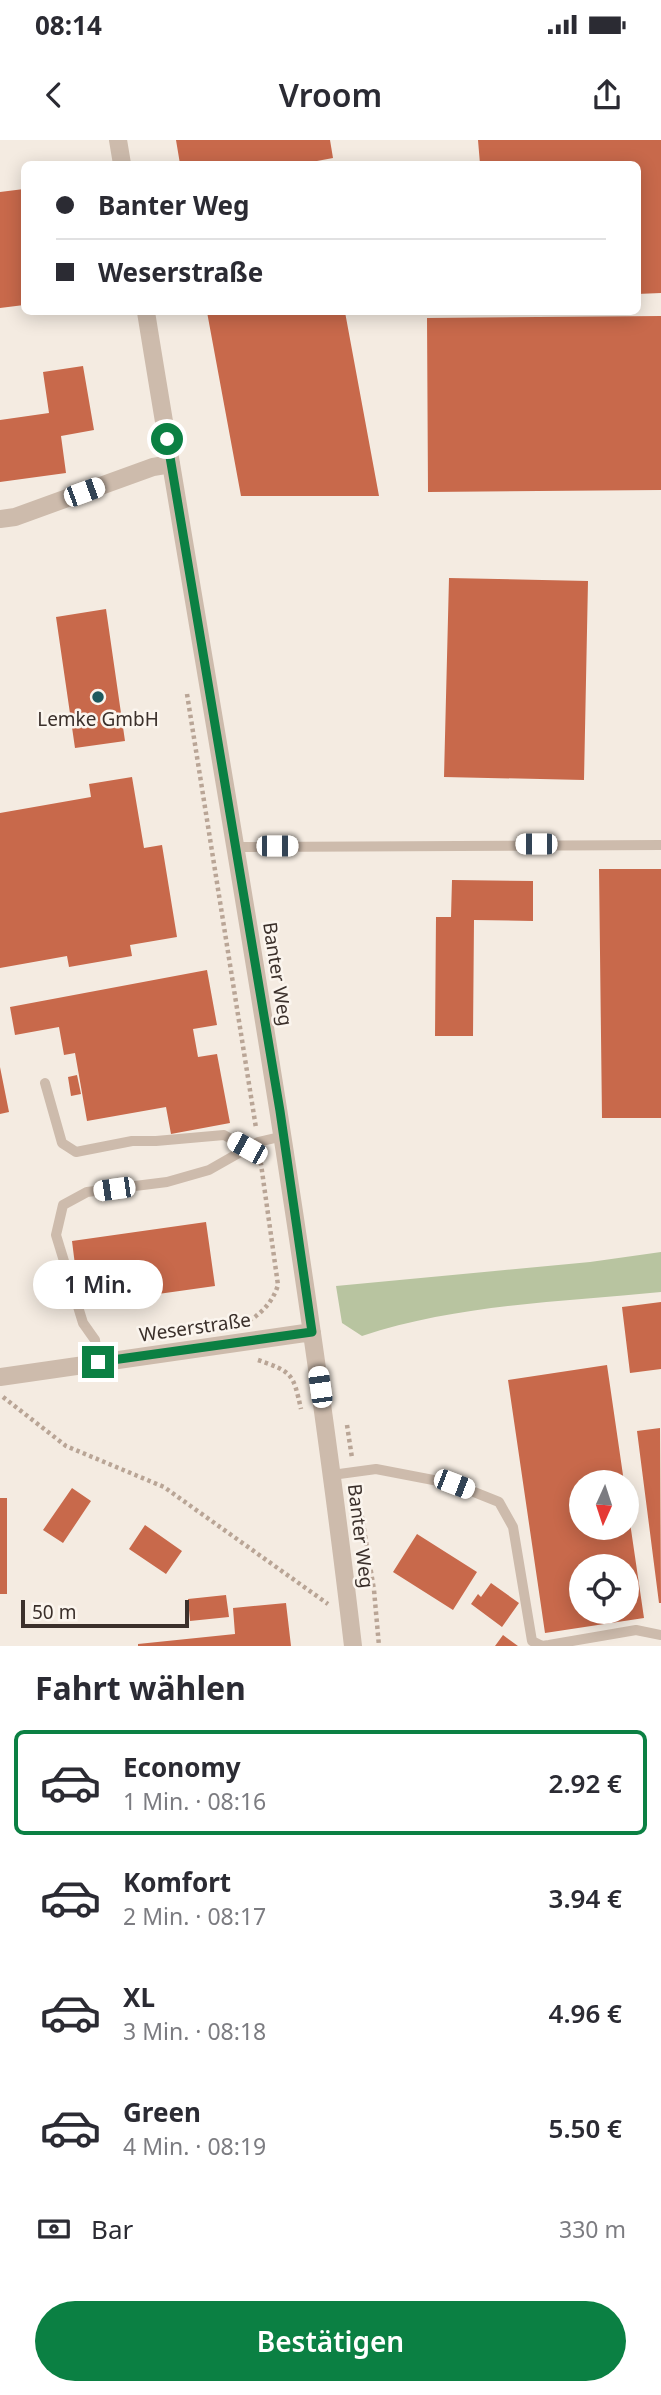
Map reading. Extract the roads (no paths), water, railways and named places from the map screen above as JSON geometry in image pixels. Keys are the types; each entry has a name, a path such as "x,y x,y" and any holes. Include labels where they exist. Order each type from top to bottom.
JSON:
{"street":[{"path":"118,140 122,161"},
{"name":"Banter Weg","path":"146,315 284,1136 332,1475 353,1646"},
{"path":"0,519 15,517 153,467 171,464"},
{"name":"Weserstraße","path":"0,1377 312,1332"}],"lane":[{"path":"236,846 661,845"},
{"path":"45,1083 61,1143 76,1152 132,1141 224,1135 253,1145"},
{"path":"98,1362 95,1340 83,1323 56,1235 62,1205 88,1192 167,1182 209,1170 253,1145 284,1136"},
{"path":"332,1475 376,1469 454,1484 499,1502 513,1527 531,1641 537,1644 549,1645 636,1630 661,1635"}],"place":[{"name":"Lemke GmbH","path":"98,697"}]}
